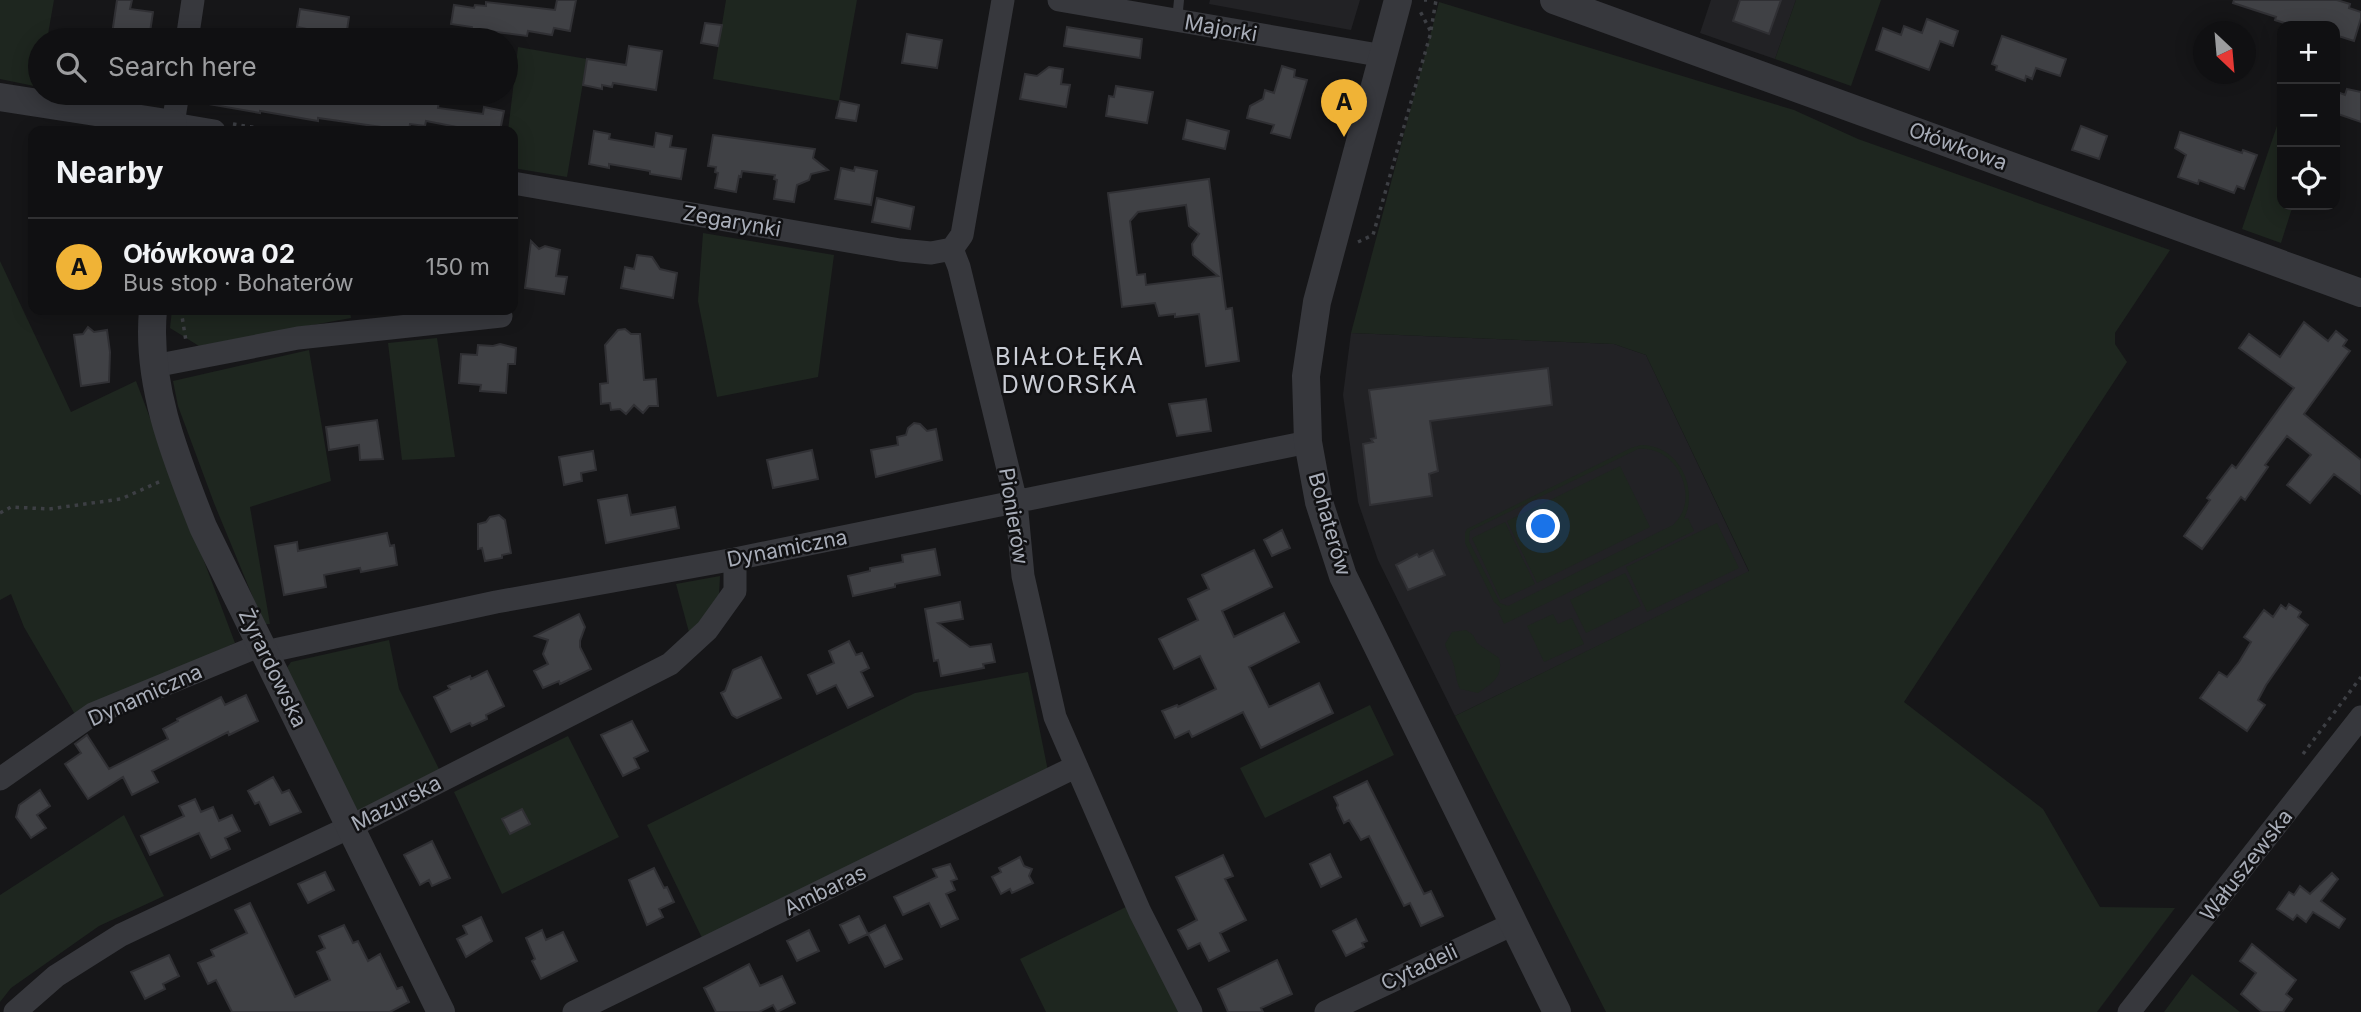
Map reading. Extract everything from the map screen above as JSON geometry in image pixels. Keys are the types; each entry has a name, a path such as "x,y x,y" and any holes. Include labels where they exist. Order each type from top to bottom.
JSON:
{"street":[{"path":"189,28 193,0"},
{"path":"952,249 962,235 1003,0"},
{"name":"Majorki","path":"1059,0 1178,10 1384,56"},
{"name":"Bohaterów","path":"1398,0 1317,302 1306,376 1308,442 1319,502 1343,576 1557,1012"},
{"name":"Ołówkowa","path":"1554,0 2361,293"},
{"path":"0,97 28,102"},
{"path":"45,105 162,126"},
{"path":"173,126 176,105"},
{"name":"Zegarynki","path":"518,184 900,250 931,253 952,249"},
{"name":"Pionierów","path":"952,249 959,267 1016,502 1026,589 1055,718 1140,912 1191,1012"},
{"name":"Żyrardowska","path":"152,315 154,366 174,453 203,527 441,1012"},
{"path":"154,366 298,338 501,316"},
{"name":"Dynamiczna","path":"0,779 93,715 263,649 734,559 1308,442"},
{"name":"Mazurska","path":"15,1012 57,976 121,935 350,827 670,664 706,630 735,591 734,559"},
{"name":"Wałuszewska","path":"2129,1012 2361,717"},
{"name":"Ambaras","path":"574,1012 1075,767"},
{"name":"Cytadeli","path":"1326,1012 1513,924"}],"path":[{"path":"1431,32 1436,0"},
{"path":"182,315 186,331 186,360"},
{"path":"0,513 11,507 49,509 121,499 170,478"}],"shaded area":[{"path":"0,0 54,0 49,28 28,28 28,85 0,79"},
{"path":"726,0 857,0 839,101 713,79"},
{"path":"1210,0 1360,0 1351,30 1209,4"},
{"path":"1711,0 1796,0 1775,59 1700,33"},
{"path":"1796,0 1881,0 1851,86 1775,59"},
{"path":"1439,2 1794,110 1858,139 2170,250 2115,333 2115,344 2127,362 1904,702 2043,809 2100,907 2175,908 2097,1012 1606,1012 1455,716 1749,571 1646,355 1614,344 1351,333"},
{"path":"518,47 587,59 567,177 518,169 518,126 509,126 511,105 518,105"},
{"path":"2277,126 2277,210 2291,210 2281,243 2242,229"},
{"path":"703,233 834,255 818,377 717,397 698,301"},
{"path":"0,261 71,412 136,381 235,643 76,716 24,627 11,594 0,600"},
{"path":"171,315 351,315 351,318 199,346 170,328"},
{"path":"1351,333 1614,344 1646,355 1749,572 1455,716 1378,560 1358,502 1343,395"},
{"path":"437,338 455,457 402,460 388,343"},
{"path":"309,350 331,481 250,507 270,624 264,624 214,503 178,406 173,381"},
{"path":"1641,445 1654,447 1675,460 1687,482 1689,494 1684,519 1688,518 1694,531 1504,624 1498,611 1502,609 1494,602 1465,543 1467,529","holes":["1638,449 1652,450 1664,455 1674,464 1685,488 1681,514 1673,525 1508,606 1500,603 1469,541 1470,531"]},
{"path":"1620,466 1650,527 1537,583 1507,521"},
{"path":"1505,522 1535,584 1501,600 1472,538"},
{"path":"1717,523 1739,568 1647,612 1626,567"},
{"path":"1625,573 1641,606 1586,633 1570,600"},
{"path":"720,576 719,595 690,636 676,584"},
{"path":"1553,614 1558,624 1572,618 1584,644 1544,662 1527,626"},
{"path":"1466,630 1473,635 1477,643 1499,658 1498,675 1478,693 1460,689 1445,644 1452,632"},
{"path":"389,640 399,689 440,771 358,813 286,669 291,662"},
{"path":"1028,672 1048,771 704,942 647,825 915,693"},
{"path":"1370,705 1394,755 1265,818 1240,768"},
{"path":"568,736 619,837 502,894 454,792"},
{"path":"124,815 164,896 99,926 11,988 0,1002 0,895"},
{"path":"1130,905 1182,1012 1046,1012 1020,959"},
{"path":"2192,974 2240,1012 2164,1012"}],"building":[{"path":"117,0 132,0 130,9 153,12 151,28 113,28"},
{"path":"557,0 576,0 570,31 554,28 552,35 528,31 527,36 518,35 518,28 472,28 451,24 454,5 474,8 475,5 486,6 486,2 555,10"},
{"path":"1740,0 1781,0 1769,34 1733,21"},
{"path":"2234,0 2337,0 2350,4 2349,8 2361,12 2361,18 2354,41 2340,37 2340,21 2278,21 2275,20 2276,17 2233,3"},
{"path":"300,9 349,17 347,28 297,27"},
{"path":"1927,19 1958,31 1953,46 1940,41 1929,70 1876,50 1883,28 1901,35 1904,26 1922,33"},
{"path":"705,23 722,25 718,46 701,43"},
{"path":"1067,27 1142,39 1140,58 1064,46"},
{"path":"907,34 942,40 937,68 902,63"},
{"path":"2002,36 2066,59 2060,76 2036,68 2032,79 2026,76 2025,81 1996,70 1997,66 1992,64"},
{"path":"629,46 662,51 656,90 613,83 612,87 602,85 602,89 583,85 587,59 626,65"},
{"path":"1282,66 1295,70 1294,77 1307,80 1290,138 1271,133 1274,125 1247,118 1250,106 1263,99 1265,90 1274,93"},
{"path":"1049,67 1063,69 1061,84 1070,85 1066,107 1020,99 1025,74 1037,76"},
{"path":"1116,86 1153,92 1147,123 1106,116 1109,96 1114,97"},
{"path":"2347,89 2361,92 2361,122 2340,115 2340,93 2345,95"},
{"path":"840,101 859,105 856,121 836,118"},
{"path":"214,105 438,105 438,108 483,114 484,107 504,111 501,126 452,126 426,121 425,126 374,126"},
{"path":"1187,120 1229,131 1225,149 1183,139"},
{"path":"2081,126 2107,136 2099,159 2072,150"},
{"path":"594,131 610,134 609,139 654,147 656,133 672,136 670,147 686,149 681,179 609,164 609,168 589,164"},
{"path":"2180,132 2242,153 2243,150 2257,155 2244,189 2237,186 2234,193 2199,180 2198,184 2178,177 2186,155 2175,148"},
{"path":"713,135 815,149 813,158 828,170 811,174 809,180 797,185 794,202 774,199 777,180 774,179 775,175 742,171 736,192 715,188 718,173 715,172 716,167 708,166"},
{"path":"855,167 877,171 871,205 835,199 841,168 854,171"},
{"path":"1209,179 1226,309 1232,308 1239,361 1206,366 1199,314 1159,316 1155,303 1122,307 1108,193","holes":["1186,205 1189,226 1199,234 1192,244 1193,255 1218,276 1146,285 1145,274 1137,275 1130,221 1138,212"]},
{"path":"877,198 914,207 910,229 872,222"},
{"path":"531,241 539,249 545,246 560,250 556,276 567,277 564,294 525,288"},
{"path":"637,255 652,257 660,269 677,273 673,298 621,288 625,267 634,269"},
{"path":"2304,322 2328,341 2336,331 2347,340 2343,346 2350,351 2304,414 2361,460 2361,494 2334,474 2310,503 2287,485 2311,455 2287,436 2265,465 2268,467 2245,500 2241,497 2202,549 2184,536 2210,500 2207,498 2232,465 2236,468 2294,388 2239,348 2249,334 2280,357"},
{"path":"88,327 94,332 107,330 110,352 109,382 81,386 74,335 83,334"},
{"path":"625,329 631,334 640,334 644,380 656,379 658,406 649,406 643,413 634,405 626,414 620,409 611,410 610,403 601,404 600,384 608,383 605,345 618,330"},
{"path":"500,344 516,348 515,364 508,364 506,393 480,391 481,385 459,383 461,354 477,355 478,345"},
{"path":"1548,368 1552,405 1430,421 1438,471 1429,474 1432,496 1370,505 1363,444 1373,442 1371,439 1376,438 1369,390"},
{"path":"1206,399 1211,431 1177,436 1169,404"},
{"path":"377,420 383,459 360,460 359,445 329,450 326,427"},
{"path":"914,423 920,424 927,431 936,429 942,460 876,477 871,450 898,445 897,437 906,435 908,428"},
{"path":"812,450 818,479 773,488 767,460"},
{"path":"593,451 596,470 581,473 582,481 564,485 559,457"},
{"path":"627,495 631,515 675,507 679,528 606,543 598,500"},
{"path":"499,515 505,520 511,553 502,555 502,558 485,561 482,548 478,549 478,524"},
{"path":"1282,530 1290,548 1272,556 1264,540"},
{"path":"387,533 390,546 394,545 397,565 324,575 326,587 284,595 275,546 297,542 298,551"},
{"path":"935,549 940,575 853,596 848,576 870,571 870,568 903,562 902,555"},
{"path":"1254,550 1272,587 1222,611 1234,637 1284,613 1299,642 1249,667 1269,707 1319,683 1333,713 1261,748 1243,712 1192,737 1189,731 1175,738 1162,711 1177,705 1178,707 1216,689 1200,656 1174,669 1159,639 1198,620 1188,599 1209,589 1202,575"},
{"path":"1433,550 1445,575 1408,590 1396,565 1417,554 1419,557"},
{"path":"960,602 963,619 938,623 970,647 991,644 995,662 983,664 984,668 941,676 938,660 934,661 925,609"},
{"path":"2289,604 2301,612 2298,617 2308,625 2266,685 2258,700 2265,705 2247,731 2200,698 2219,672 2227,677 2239,662 2251,642 2244,637 2264,610 2273,617 2281,605 2286,609"},
{"path":"579,614 585,627 580,647 591,669 560,684 559,681 543,688 534,671 548,664 543,654 548,640 535,636"},
{"path":"849,641 856,655 862,653 869,668 861,672 873,696 848,708 836,685 817,694 808,675 834,663 829,651"},
{"path":"761,657 781,698 737,718 732,715 721,693 725,691 733,670"},
{"path":"487,671 504,706 486,715 487,719 451,732 434,697 450,689 448,686"},
{"path":"246,695 258,721 229,735 228,732 152,771 158,782 132,795 123,777 88,799 65,764 81,753 75,744 87,735 109,769 168,739 163,729 178,721 177,719 221,697 225,705"},
{"path":"632,721 648,751 634,758 639,768 623,776 601,735"},
{"path":"273,777 282,793 289,790 301,812 270,825 259,802 255,804 248,791"},
{"path":"1367,781 1424,894 1431,891 1443,916 1421,926 1410,903 1404,906 1369,836 1361,840 1349,820 1344,823 1334,797"},
{"path":"40,790 50,806 37,815 46,828 31,838 16,817 19,805"},
{"path":"195,799 201,812 213,807 219,821 232,815 240,831 225,838 230,849 211,858 199,833 150,855 141,836 184,816 179,806"},
{"path":"522,809 530,824 510,834 502,819"},
{"path":"432,841 450,878 432,886 429,880 420,885 404,855"},
{"path":"1330,854 1341,877 1321,887 1310,864"},
{"path":"1223,855 1233,876 1225,879 1246,920 1220,933 1229,951 1209,961 1200,943 1188,949 1178,930 1197,920 1176,877"},
{"path":"1020,857 1024,866 1032,869 1029,876 1033,883 1012,893 1010,889 1001,894 992,877 1001,872 999,868"},
{"path":"950,864 957,879 951,881 955,890 946,894 958,919 941,927 929,903 903,915 894,897 937,877 933,869"},
{"path":"654,868 674,902 659,909 663,917 647,925 629,880"},
{"path":"325,872 334,890 308,903 298,884"},
{"path":"2332,873 2338,879 2321,901 2345,919 2339,928 2313,912 2306,922 2297,915 2293,920 2277,909 2289,892 2294,895 2300,886 2310,894"},
{"path":"250,903 295,997 330,980 317,952 325,948 319,936 344,925 353,943 358,941 368,961 380,954 397,989 402,987 409,1002 390,1012 232,1012 216,980 208,984 198,963 214,956 211,950 247,933 235,910"},
{"path":"859,916 868,934 849,943 840,925"},
{"path":"481,917 492,941 466,957 457,939 467,934 463,926"},
{"path":"1356,919 1367,941 1362,943 1364,947 1346,956 1333,931"},
{"path":"885,925 902,959 885,967 868,934"},
{"path":"542,930 546,940 563,932 577,961 541,979 532,961 535,959 526,938"},
{"path":"809,930 819,951 797,961 787,941"},
{"path":"2252,944 2296,980 2286,994 2292,999 2283,1012 2262,1012 2241,994 2256,973 2240,961"},
{"path":"169,955 179,976 163,984 165,989 145,999 131,972"},
{"path":"1277,960 1292,994 1261,1008 1263,1012 1228,1012 1218,989"},
{"path":"749,964 760,986 782,976 795,1003 777,1012 773,1005 759,1012 716,1012 704,988"}],"place":[{"name":"Ołówkowa 02","path":"1344,137"}],"district":[{"name":"BIAŁOŁĘKA DWORSKA","path":"1070,370"}]}
